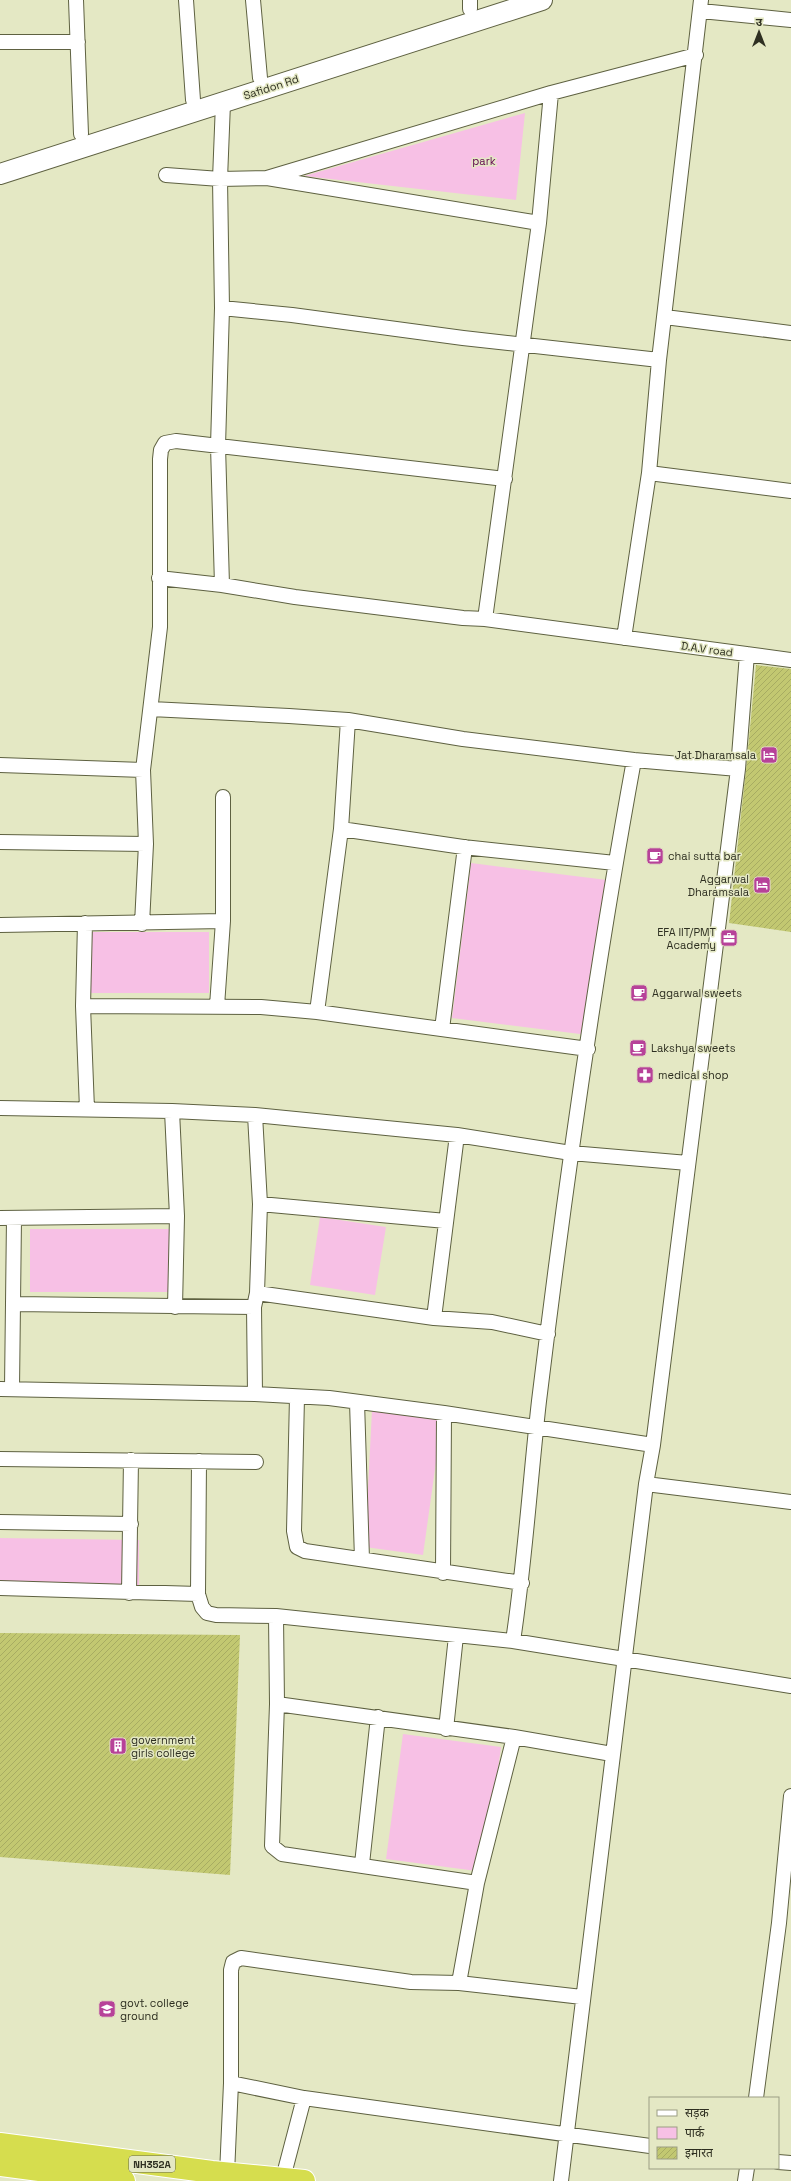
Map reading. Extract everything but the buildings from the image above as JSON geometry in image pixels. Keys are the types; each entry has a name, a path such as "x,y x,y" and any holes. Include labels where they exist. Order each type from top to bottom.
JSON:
{"highway":[{"name":"NH352A","path":"0,2144 216,2176 293,2179"},
{"name":"NH352A","path":"0,2165 124,2181"}],"main road":[{"name":"Safidon Rd","path":"0,161 260,78 470,4 499,0"},
{"name":"Safidon Rd","path":"0,174 542,0"}],"street":[{"path":"76,0 81,134"},
{"path":"186,0 193,100"},
{"path":"253,0 260,78"},
{"path":"624,638 649,473 659,360 701,5 791,20"},
{"path":"0,42 78,42"},
{"path":"267,178 551,93 696,55"},
{"path":"485,619 506,480 539,223 551,93"},
{"path":"222,585 218,446 222,308 220,179 224,103"},
{"path":"166,175 220,179 267,178 539,223"},
{"path":"222,308 292,315 523,345 659,360"},
{"path":"665,317 791,333"},
{"path":"142,924 146,844 143,770 160,627 159,578 161,450 165,443 176,441 506,480"},
{"path":"649,473 791,491"},
{"name":"D.A.V road","path":"159,578 222,585 295,597 456,617 485,619 791,660"},
{"path":"561,2181 612,1754 646,1484 653,1445 738,769 747,654"},
{"path":"151,710 348,720 463,739 634,760 738,769"},
{"path":"317,1012 341,829 348,720"},
{"path":"514,1641 522,1583 536,1428 571,1153 588,1049 615,863 634,760"},
{"path":"0,765 143,770"},
{"path":"217,1006 222,922 222,797"},
{"path":"341,829 466,847 615,863"},
{"path":"0,842 146,844"},
{"path":"442,1029 466,847"},
{"path":"0,925 222,922"},
{"path":"85,923 83,1006 87,1109"},
{"path":"83,1006 261,1007 317,1012 588,1049"},
{"path":"0,1108 172,1111 255,1115 457,1135 571,1153 688,1163"},
{"path":"172,1111 177,1216 176,1307"},
{"path":"255,1115 260,1204 255,1300 255,1394"},
{"path":"434,1318 457,1135"},
{"path":"260,1204 446,1221"},
{"path":"0,1218 177,1216"},
{"path":"14,1218 14,1304 6,1389 255,1394 357,1402 444,1413 653,1445"},
{"path":"14,1304 176,1307 255,1300 434,1318 492,1322 548,1334"},
{"path":"297,1397 294,1540 297,1547 305,1551 443,1573 522,1583"},
{"path":"357,1402 362,1559"},
{"path":"443,1573 444,1413"},
{"path":"0,1459 256,1462"},
{"path":"129,1593 131,1460"},
{"path":"199,1461 198,1594 202,1608 207,1613 216,1615 276,1616 514,1641 791,1686"},
{"path":"646,1484 791,1502"},
{"path":"0,1522 131,1524"},
{"path":"0,1588 198,1594"},
{"path":"276,1616 277,1704 272,1846 282,1854 362,1864 456,1882 478,1883"},
{"path":"446,1728 456,1636"},
{"path":"277,1704 514,1737 612,1754"},
{"path":"362,1864 378,1717"},
{"path":"459,1983 478,1883 514,1737"},
{"path":"756,2097 785,1924 791,1796"},
{"path":"216,2176 231,2082 231,1970 233,1962 241,1958 411,1982 459,1983 582,1997"},
{"path":"231,2082 304,2098 567,2136 649,2146"},
{"path":"293,2179 304,2098"},
{"path":"779,2162 791,2163"},
{"path":"745,2181 747,2169"}],"green space":[{"name":"park","path":"525,113 516,200 304,176"},
{"path":"471,863 615,881 596,1036 452,1018"},
{"path":"88,932 209,932 209,993 88,993"},
{"path":"320,1217 386,1227 375,1295 310,1285"},
{"path":"30,1229 169,1229 169,1292 30,1292"},
{"path":"372,1410 442,1419 423,1555 365,1547"},
{"path":"0,1538 139,1540 139,1588 0,1587"},
{"path":"403,1734 501,1747 484,1872 386,1859"}],"place":[{"name":"Jat Dharamsala","path":"769,755"},
{"name":"chai sutta bar","path":"655,856"},
{"name":"Aggarwal Dharamsala","path":"762,885"},
{"name":"EFA IIT/PMT Academy","path":"729,938"},
{"name":"Aggarwal sweets","path":"639,993"},
{"name":"Lakshya sweets","path":"638,1048"},
{"name":"medical shop","path":"645,1075"},
{"name":"government girls college","path":"118,1746"},
{"name":"govt. college ground","path":"107,2009"}]}
